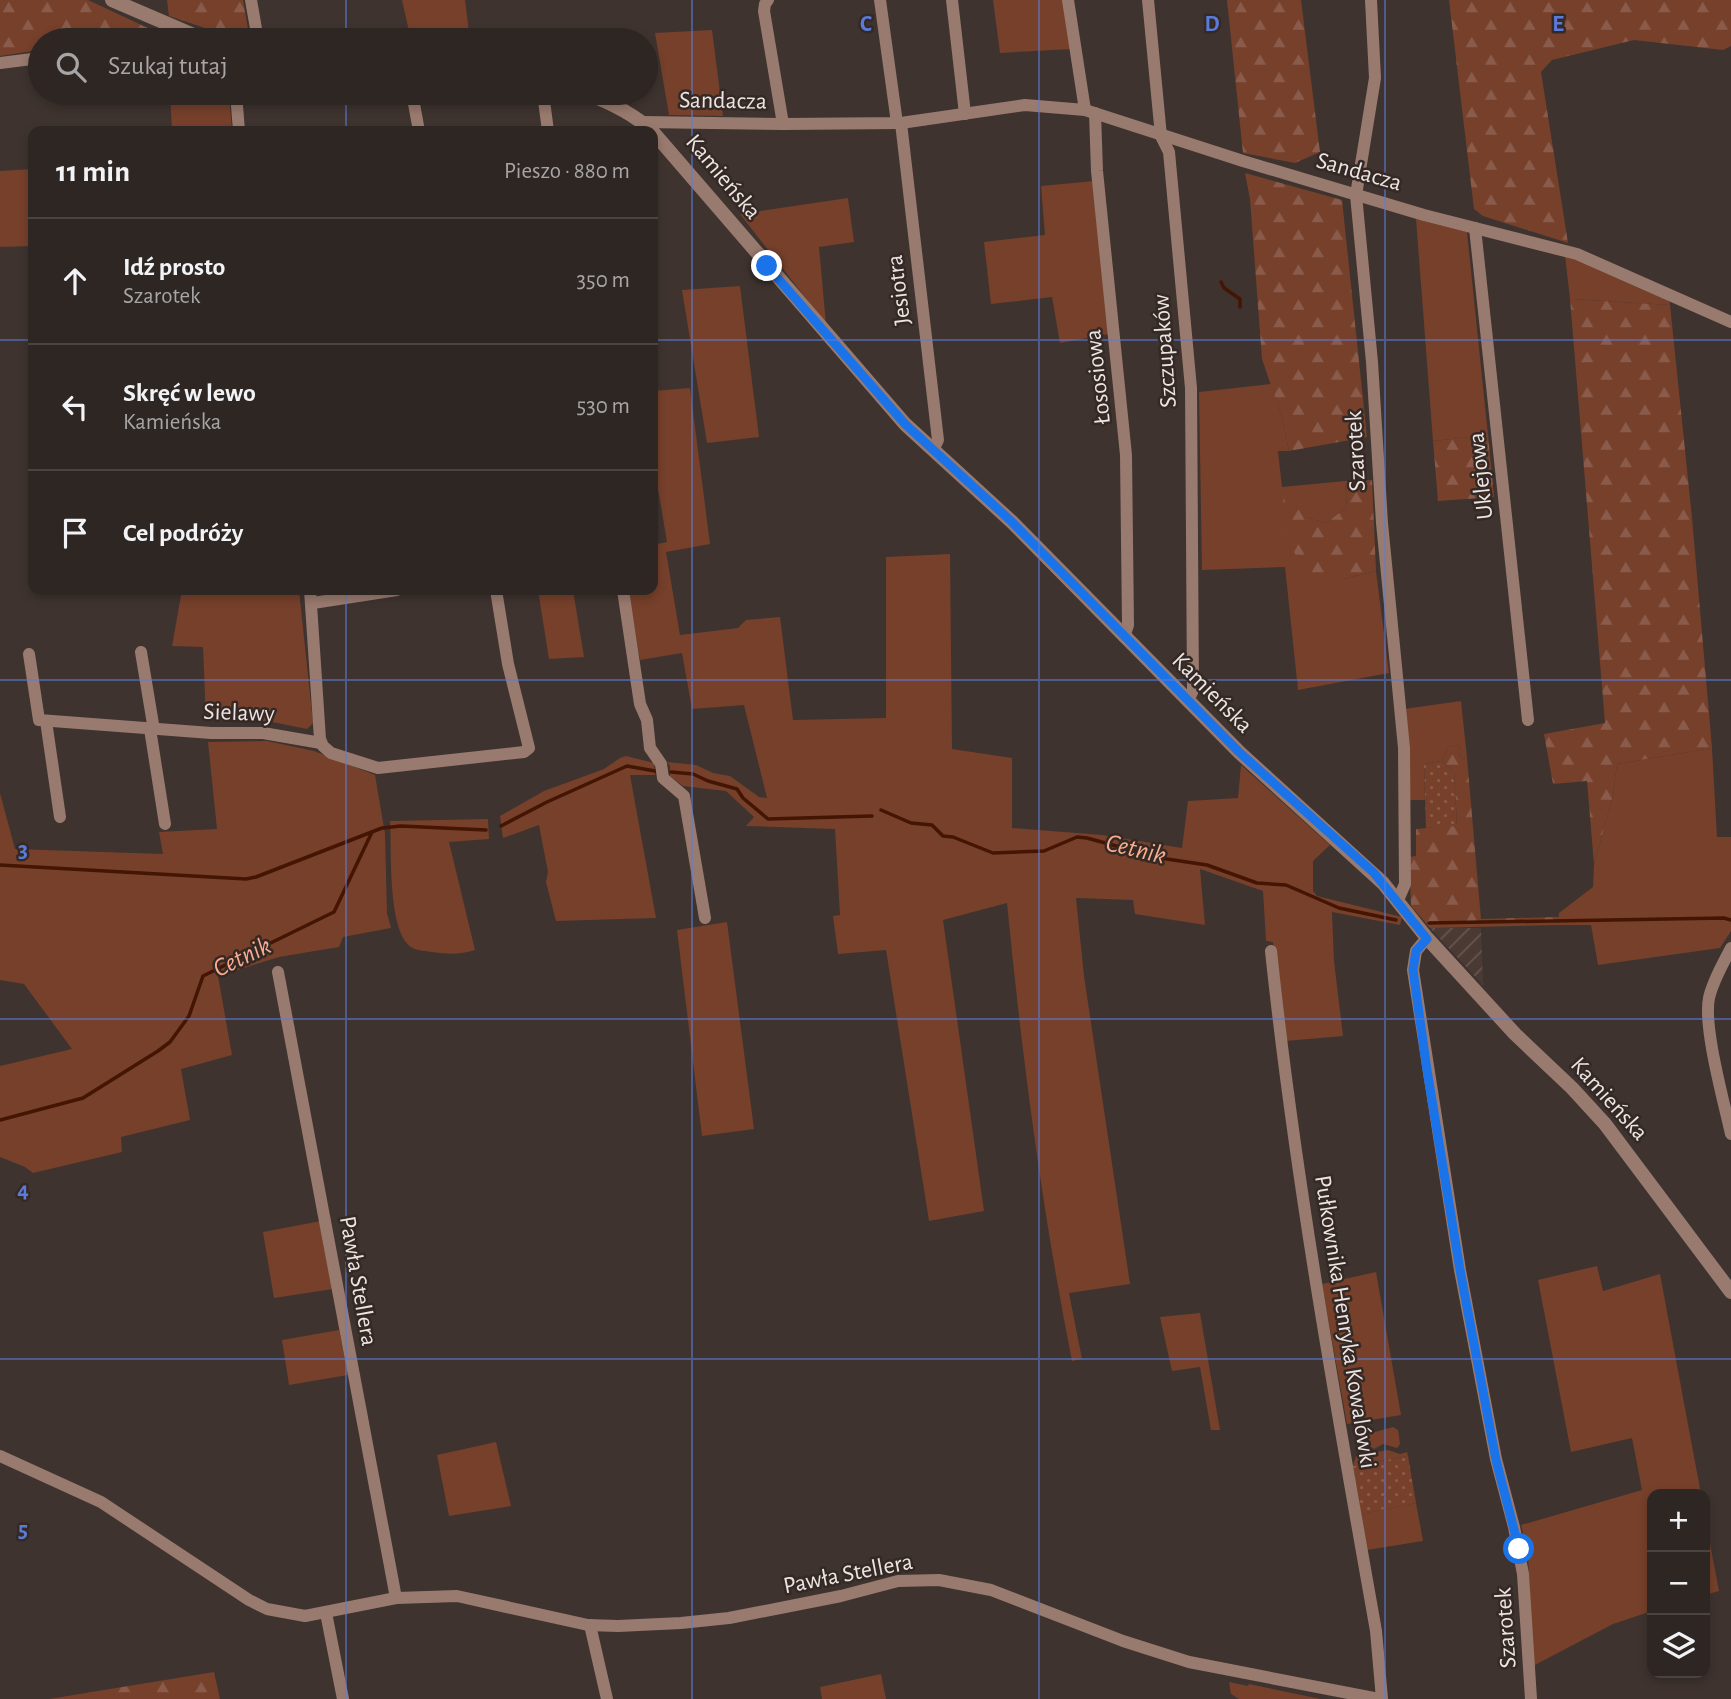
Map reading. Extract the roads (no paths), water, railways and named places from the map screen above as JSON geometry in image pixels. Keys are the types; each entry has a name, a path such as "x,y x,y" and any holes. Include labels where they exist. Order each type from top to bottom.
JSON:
{"street":[{"path":"112,0 174,28"},
{"path":"251,0 256,28"},
{"name":"Sandacza","path":"768,0 764,11 783,124"},
{"name":"Jesiotra","path":"880,0 899,123 938,440 933,450"},
{"path":"951,0 965,114"},
{"name":"Łososiowa","path":"1068,0 1090,112 1126,455 1128,625 1124,637"},
{"name":"Szczupaków","path":"1148,0 1161,136 1169,152 1191,388 1194,690 1188,701"},
{"name":"Szarotek","path":"1371,0 1375,78 1356,195 1372,362 1382,523 1404,748 1405,884 1398,900"},
{"path":"0,63 28,60"},
{"path":"237,105 239,126"},
{"path":"414,105 418,126"},
{"path":"545,105 547,126"},
{"name":"Sandacza","path":"607,105 645,126"},
{"name":"Sandacza","path":"658,128 899,123 1025,105 1090,112 1356,195 1577,254 1731,323"},
{"name":"Kamieńska","path":"658,138 905,424 1012,522 1239,752 1374,873 1427,939 1515,1034 1572,1088 1605,1124 1731,1292"},
{"name":"Uklejowa","path":"1475,228 1528,720"},
{"name":"Sielawy","path":"46,721 211,733 263,733 321,743 331,753 378,768 524,752 529,748 529,742 508,664 497,595"},
{"path":"624,595 640,704 647,720 649,743 652,753 661,764 664,779 684,796 705,918"},
{"path":"311,596 321,743"},
{"path":"141,652 165,824"},
{"path":"29,654 39,720 46,721 60,817"},
{"name":"Szarotek","path":"1427,939 1416,951 1413,970 1460,1270 1496,1460 1523,1574 1531,1699"},
{"path":"1731,948 1716,977 1708,1008 1731,1134"},
{"name":"Pułkownika Henryka Kowalówki","path":"1271,951 1300,1181 1376,1631 1380,1699"},
{"name":"Pawła Stellera","path":"278,972 396,1598"},
{"name":"Pawła Stellera","path":"0,1455 101,1502 249,1600 267,1609 305,1616 396,1598 457,1596 590,1625 654,1625 729,1618 823,1600 898,1581 939,1580 991,1590 1123,1641 1189,1662 1380,1699"},
{"path":"326,1613 343,1699"},
{"path":"590,1625 607,1699"}],"waterway":[{"path":"1221,282 1224,288 1240,299 1240,307"},
{"name":"Cetnik","path":"501,826 627,766 655,771"},
{"name":"Cetnik","path":"671,772 693,774 737,789 743,798 768,819 872,816"},
{"name":"Cetnik","path":"881,810 911,823 932,825 943,836 953,837 993,853 1044,851 1077,837 1087,838 1160,858 1207,865 1257,883 1286,885 1339,908 1396,920"},
{"path":"0,865 246,879 382,828 401,826 486,830"},
{"name":"Cetnik","path":"0,1120 83,1098 170,1042 189,1016 203,976 334,912 372,832"},
{"name":"Cetnik","path":"1429,923 1731,920"}]}
